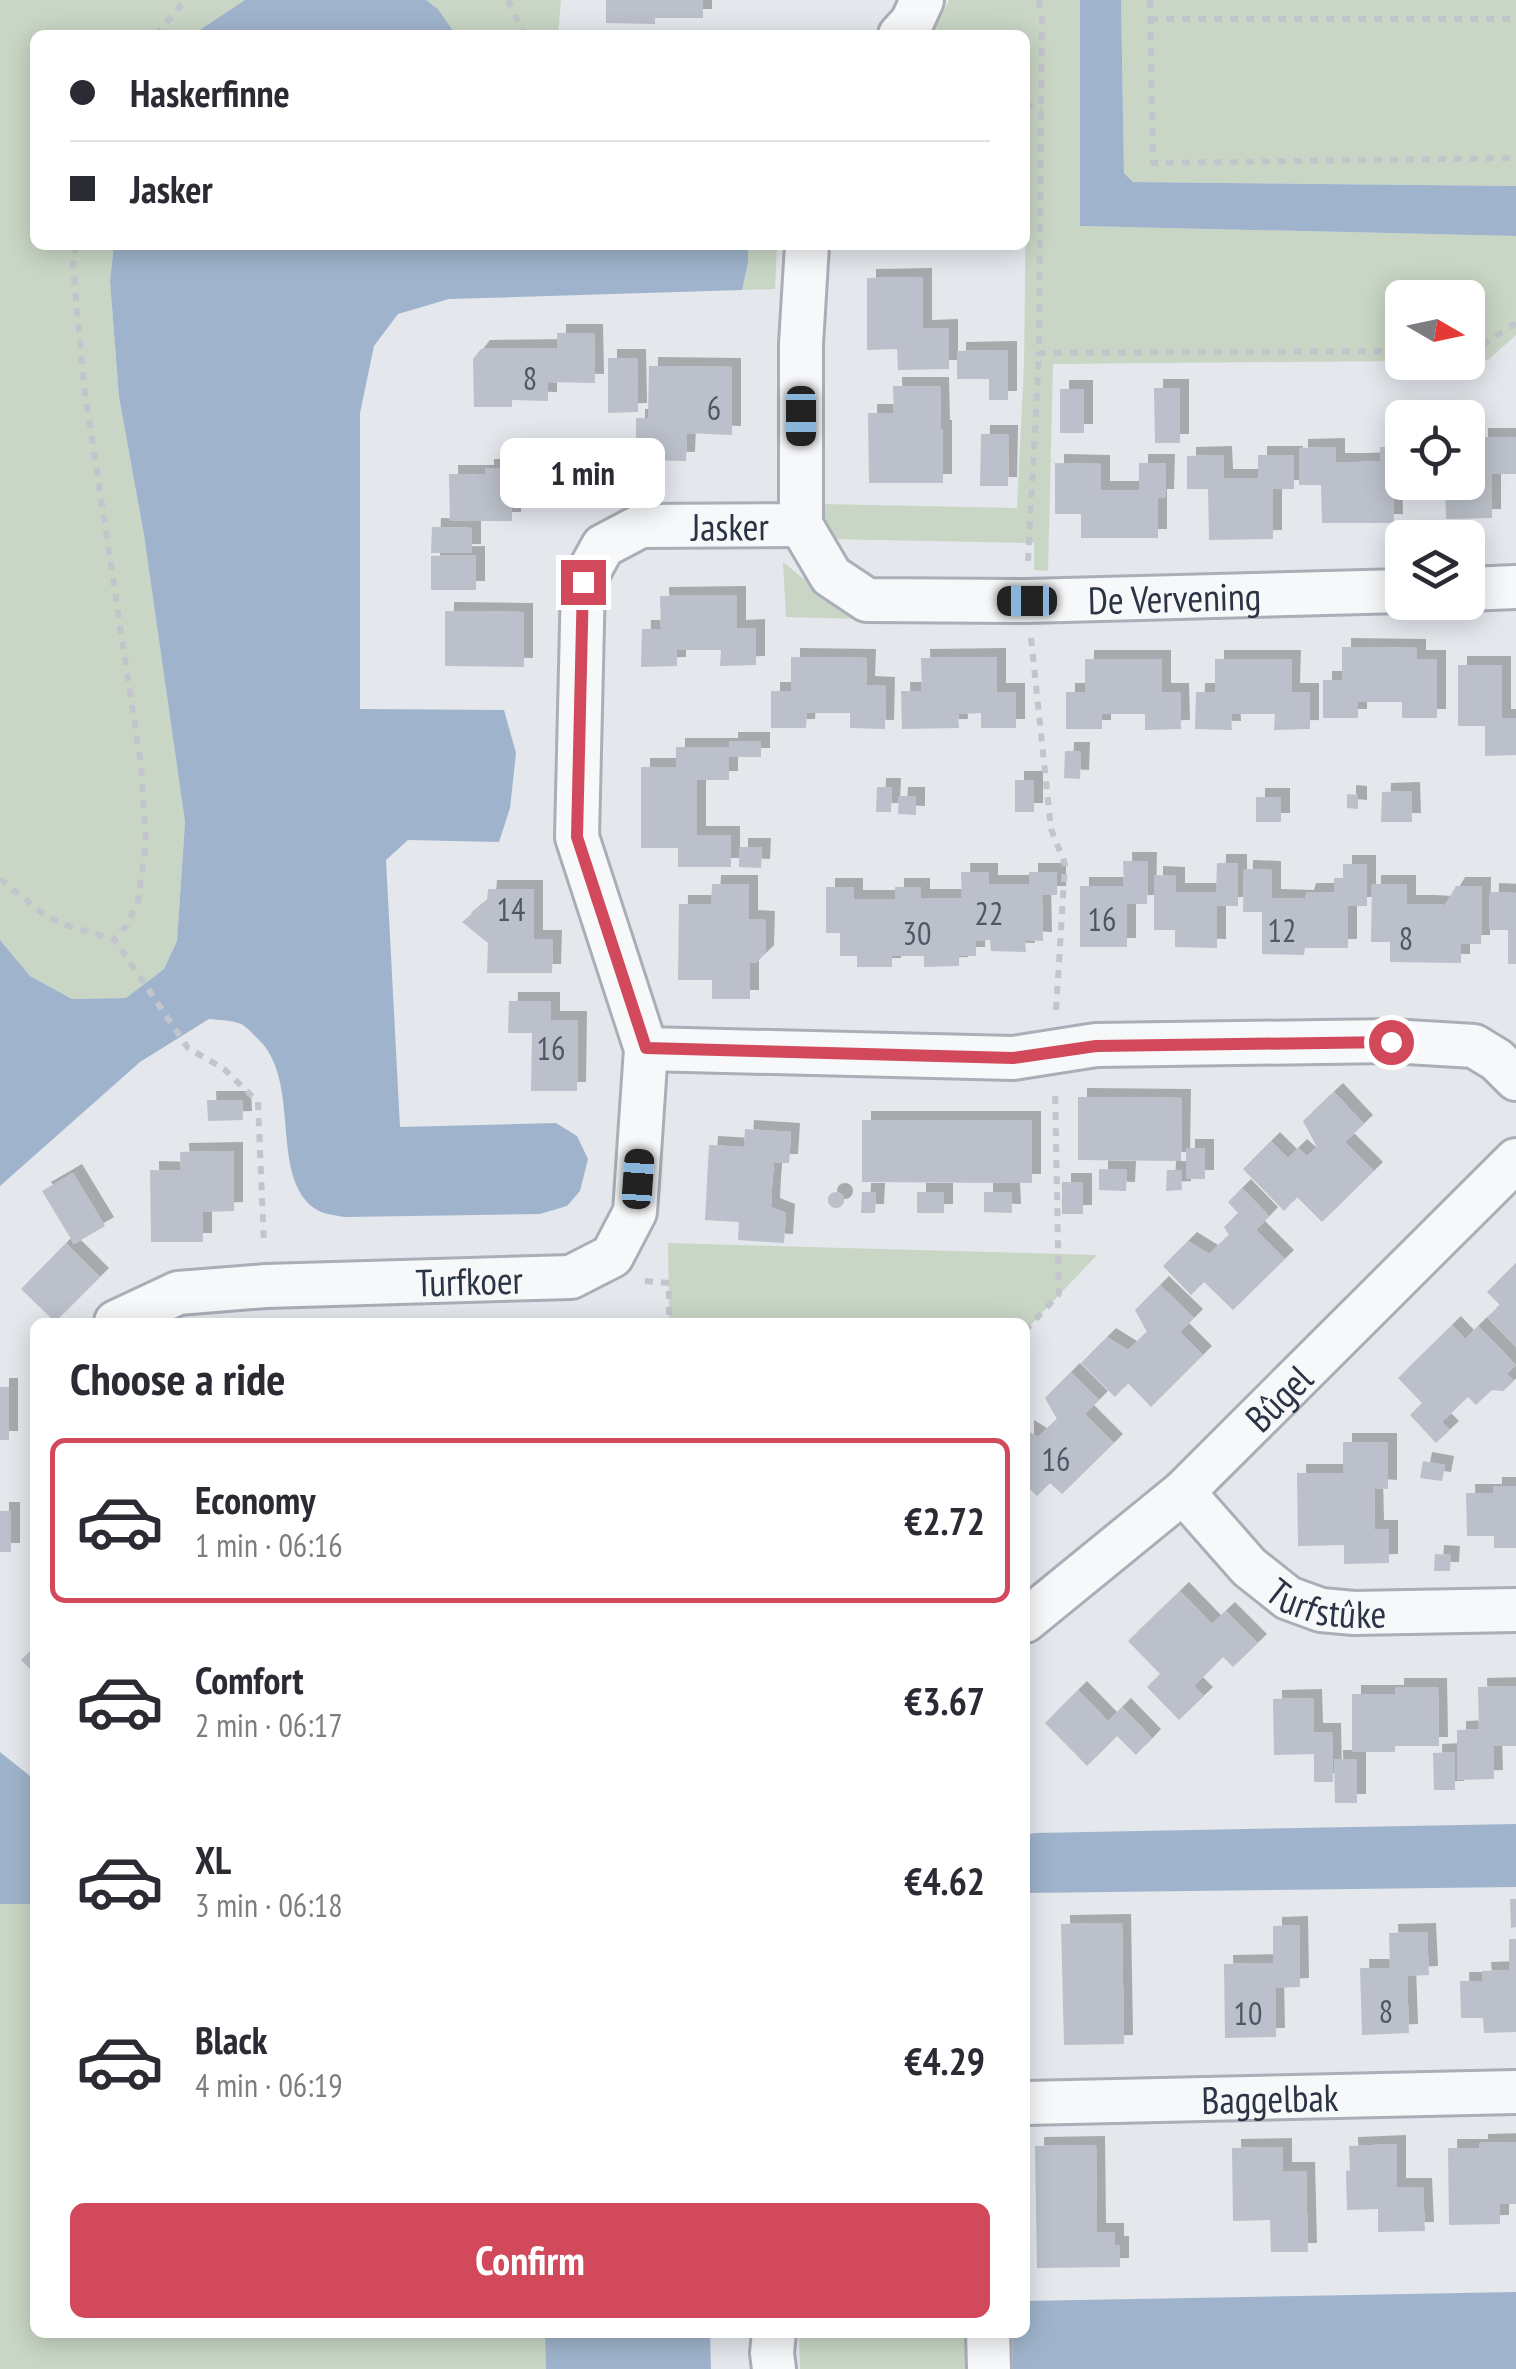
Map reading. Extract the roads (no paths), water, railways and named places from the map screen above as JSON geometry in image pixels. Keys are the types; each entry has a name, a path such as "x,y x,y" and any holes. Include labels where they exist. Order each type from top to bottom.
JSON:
{"street":[{"path":"905,30 922,0"},
{"name":"Jasker","path":"646,1048 577,837 583,582 603,546 641,526 801,524 801,344 807,250"},
{"name":"De Vervening","path":"801,524 831,576 867,600 1027,601 1385,590"},
{"path":"1485,588 1516,587"},
{"path":"646,1048 1013,1058 1096,1046 1391,1042 1474,1046 1497,1060 1516,1080"},
{"name":"Turfkoer","path":"125,1318 178,1293 266,1286 571,1277 612,1256 636,1212 646,1048"},
{"name":"Bûgel","path":"1030,1618 1183,1492 1516,1160"},
{"name":"Turfstûke","path":"1183,1492 1250,1567 1288,1598 1321,1610 1516,1610"},
{"name":"Baggelbak","path":"1030,2102 1516,2092"},
{"path":"773,2338 774,2369"},
{"path":"988,2338 989,2369"}],"water":[{"path":"245,0 426,0 438,9 453,30 200,30"},
{"path":"1080,0 1121,0 1124,173 1133,182 1516,186 1516,236 1080,226"},
{"path":"113,250 748,250 742,290 449,299 398,314 374,346 360,413 360,709 504,710 516,753 510,808 499,842 408,840 386,860 400,1127 556,1123 577,1136 588,1159 580,1191 567,1206 540,1214 344,1217 317,1210 300,1193 292,1173 279,1078 271,1057 243,1025 209,1019 140,1062 0,1186 0,940 30,976 72,999 126,998 164,969 177,941 185,822 144,535 119,397 110,281"},
{"path":"0,1752 30,1776 30,1904 0,1904"},
{"path":"1516,1824 1516,1887 1030,1893 1030,1834"},
{"path":"1516,2292 1516,2369 1013,2369 1012,2338 1030,2338 1030,2301"},
{"path":"545,2338 710,2338 711,2369 546,2369"}]}
